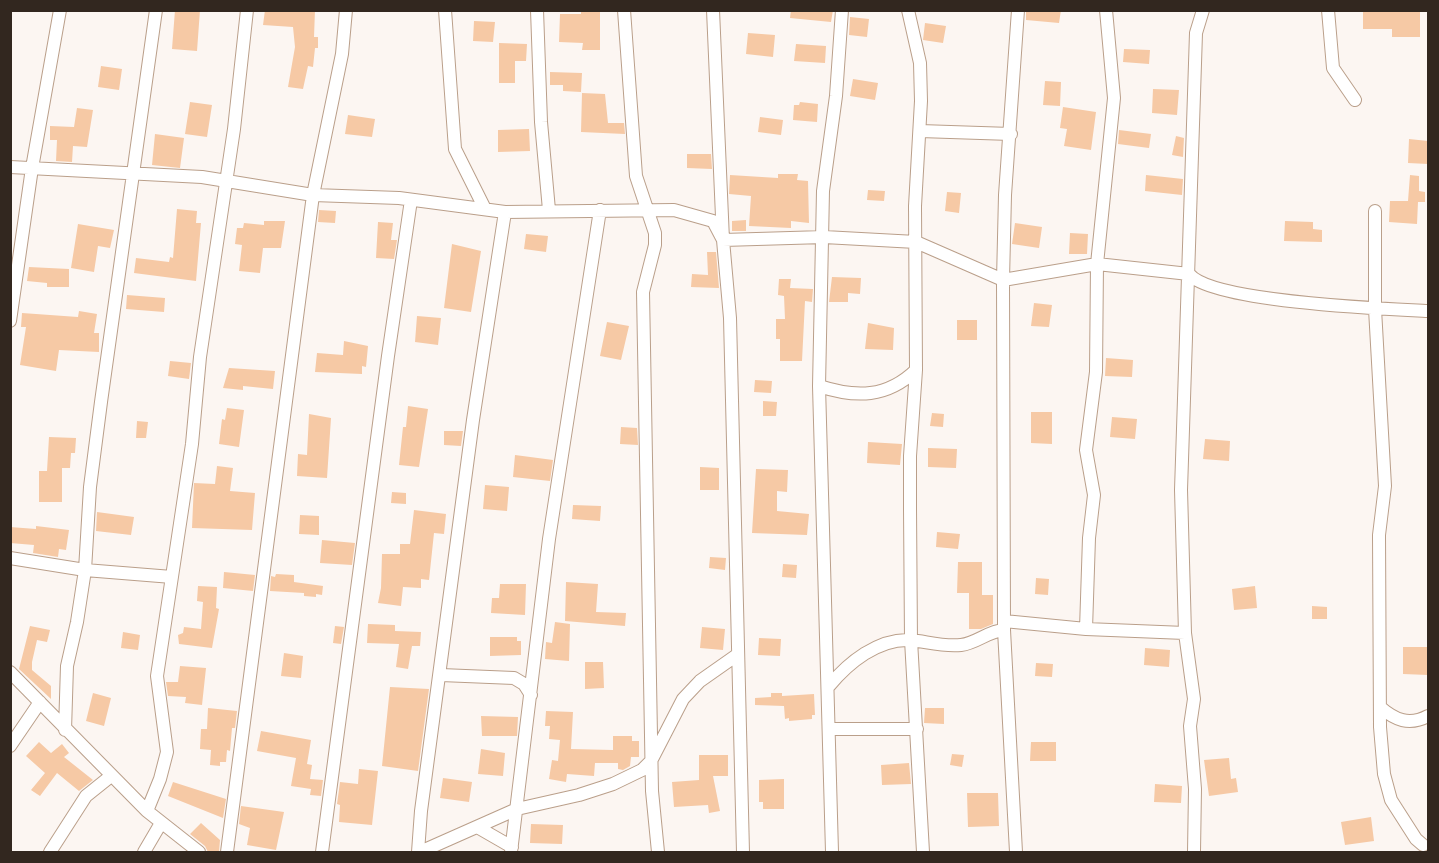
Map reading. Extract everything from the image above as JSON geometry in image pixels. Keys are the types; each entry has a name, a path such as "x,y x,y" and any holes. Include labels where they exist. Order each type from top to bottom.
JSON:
{"street":[{"path":"10,321 32,168 60,10"},
{"path":"65,730 66,666 77,622 85,570 90,487 156,10"},
{"path":"147,811 160,779 167,752 158,676 234,129 247,10"},
{"path":"227,852 313,195 342,54 346,10"},
{"path":"445,10 455,149 485,209"},
{"path":"537,10 541,122 549,210"},
{"path":"624,10 636,176 655,233 655,245 643,292 651,761 658,852"},
{"path":"713,10 723,240 730,318 743,852"},
{"path":"832,852 827,763 829,729 828,686 824,655 824,520 820,465 819,386 824,237 823,191 836,96 842,10"},
{"path":"908,10 920,63 920,132 915,206 916,370 910,456 911,640 923,852"},
{"path":"1016,852 1004,626 1003,280 1005,195 1018,10"},
{"path":"1086,629 1089,538 1094,495 1086,450 1096,372 1097,264 1114,98 1106,10"},
{"path":"1194,852 1196,789 1190,726 1194,699 1185,633 1182,490 1196,33 1203,10"},
{"path":"1328,10 1333,68 1355,100"},
{"path":"920,132 1011,134"},
{"path":"10,167 132,173 225,181 313,195 411,200 505,212 648,208 674,210 713,221 723,240"},
{"path":"322,852 386,367 411,200"},
{"path":"478,828 512,850 549,539 600,210"},
{"path":"1375,211 1375,309 1385,486 1379,535 1380,707 1384,774 1390,800 1423,847"},
{"path":"505,212 471,432 441,675 422,802 419,852 517,809 613,784 642,770 651,761 683,699 700,681 737,655"},
{"path":"723,240 824,237 916,242 1003,280 1097,264 1189,274 1195,281 1220,290 1375,309 1428,311"},
{"path":"819,386 846,395 858,395 893,388 916,370"},
{"path":"10,558 85,570 172,578"},
{"path":"828,686 853,661 866,652 892,643 911,640 963,645 1004,626 1185,633"},
{"path":"10,672 147,811 199,852"},
{"path":"441,675 514,678 524,684 531,695"},
{"path":"10,746 40,702"},
{"path":"1380,707 1398,721 1416,720 1428,716"},
{"path":"829,729 917,729"},
{"path":"50,852 86,796 111,776"},
{"path":"144,852 161,823"}],"building":[{"path":"175,10 200,10 197,51 172,49"},
{"path":"265,10 315,10 314,37 318,37 318,48 315,48 313,67 308,66 303,89 288,87 295,47 293,27 263,25"},
{"path":"581,10 600,10 600,50 582,50 583,43 559,42 560,14 581,14"},
{"path":"791,10 833,10 831,22 790,18"},
{"path":"1026,10 1061,10 1059,23 1026,20"},
{"path":"1363,10 1420,10 1420,37 1392,37 1392,29 1363,29"},
{"path":"850,17 869,19 867,37 849,35"},
{"path":"474,21 495,22 493,42 473,41"},
{"path":"925,23 946,26 943,43 923,40"},
{"path":"748,33 775,35 773,57 746,54"},
{"path":"499,43 527,44 526,61 515,61 515,83 499,83"},
{"path":"796,44 826,46 825,63 794,61"},
{"path":"1124,49 1150,50 1149,64 1123,62"},
{"path":"101,66 122,69 119,90 98,87"},
{"path":"550,72 582,73 581,92 563,91 563,85 550,85"},
{"path":"853,79 878,83 875,100 850,96"},
{"path":"1045,81 1061,82 1060,106 1043,105"},
{"path":"1153,89 1179,90 1177,115 1152,113"},
{"path":"582,93 605,94 608,123 624,123 625,134 581,132"},
{"path":"190,102 212,105 207,137 185,134"},
{"path":"800,102 818,104 817,122 793,120 794,105 799,105"},
{"path":"1063,107 1096,112 1091,150 1064,146 1067,129 1060,128"},
{"path":"77,108 93,110 87,147 73,146 72,162 56,161 57,140 50,140 50,126 74,127"},
{"path":"348,115 375,119 372,137 345,134"},
{"path":"760,117 783,120 781,135 758,132"},
{"path":"529,129 530,151 498,152 498,130"},
{"path":"1119,130 1151,134 1149,148 1118,144"},
{"path":"155,134 184,138 180,168 152,165"},
{"path":"1176,136 1184,138 1183,157 1172,155"},
{"path":"1409,139 1428,141 1428,164 1408,163"},
{"path":"687,154 711,154 712,169 687,168"},
{"path":"778,174 798,174 797,180 808,181 809,223 791,221 791,228 749,226 751,196 729,194 730,175 778,178"},
{"path":"1146,175 1183,179 1182,195 1145,191"},
{"path":"1410,175 1419,176 1419,191 1425,192 1425,202 1418,202 1417,224 1389,222 1390,201 1408,201"},
{"path":"868,190 885,191 884,201 867,200"},
{"path":"947,192 961,193 959,213 945,211"},
{"path":"177,209 197,211 196,223 201,223 196,281 134,273 136,258 169,262 170,257 173,258"},
{"path":"319,210 336,211 335,223 318,222"},
{"path":"746,220 746,231 732,231 732,221"},
{"path":"264,221 285,221 281,248 263,248 260,273 239,271 242,245 235,244 237,228 243,228 244,223 264,225"},
{"path":"1285,221 1313,222 1313,229 1322,230 1322,242 1284,241"},
{"path":"378,222 393,223 391,240 397,240 394,259 376,258"},
{"path":"1015,223 1042,227 1039,248 1012,244"},
{"path":"78,224 114,230 110,248 98,246 94,272 71,268"},
{"path":"1070,233 1088,234 1087,254 1069,254"},
{"path":"526,234 548,236 546,252 524,249"},
{"path":"452,244 481,251 471,312 444,308"},
{"path":"707,252 716,252 719,288 691,287 692,274 708,275"},
{"path":"29,267 69,269 69,287 47,287 47,283 27,281"},
{"path":"832,277 861,278 860,294 848,293 848,302 829,302"},
{"path":"779,279 791,279 790,288 813,289 812,302 805,301 802,361 780,361 780,339 776,339 776,319 785,319 784,296 778,295"},
{"path":"127,295 165,298 164,312 126,309"},
{"path":"1034,303 1052,305 1049,327 1031,326"},
{"path":"79,311 97,314 94,333 99,333 99,352 59,350 56,371 20,365 26,327 21,327 22,313 78,317"},
{"path":"417,316 441,318 438,345 415,342"},
{"path":"957,320 977,320 977,340 957,340"},
{"path":"607,322 629,326 621,360 600,356"},
{"path":"868,323 894,328 893,350 865,349"},
{"path":"344,341 368,346 366,367 362,366 362,374 315,372 317,353 343,355"},
{"path":"1106,358 1133,360 1132,377 1105,376"},
{"path":"170,361 191,363 189,379 168,376"},
{"path":"229,368 275,371 273,389 243,386 243,390 223,388"},
{"path":"755,380 772,381 771,393 754,392"},
{"path":"763,401 777,402 776,416 763,416"},
{"path":"408,406 428,409 419,467 399,465"},
{"path":"227,408 244,410 239,447 219,444 222,419 225,420"},
{"path":"1031,412 1052,412 1052,444 1031,443"},
{"path":"932,413 944,414 943,427 930,426"},
{"path":"309,414 331,418 327,478 297,476 298,454 307,455"},
{"path":"1112,417 1137,419 1135,439 1110,437"},
{"path":"137,421 148,422 146,438 136,438"},
{"path":"621,427 637,428 638,445 620,444"},
{"path":"444,431 463,431 461,446 444,445"},
{"path":"49,437 76,438 75,453 71,453 70,468 62,468 62,502 39,502 39,471 47,471"},
{"path":"1205,439 1230,441 1229,461 1203,459"},
{"path":"868,442 902,444 900,465 867,463"},
{"path":"928,448 957,449 956,468 928,467"},
{"path":"515,455 553,460 550,481 513,477"},
{"path":"217,466 233,468 230,491 255,493 252,530 192,528 194,483 215,484"},
{"path":"700,467 719,468 719,490 700,490"},
{"path":"756,469 788,470 787,492 777,491 777,511 809,514 807,535 752,533"},
{"path":"485,485 509,487 507,511 483,509"},
{"path":"392,492 406,493 406,504 391,503"},
{"path":"573,505 601,506 600,521 572,519"},
{"path":"414,510 446,514 444,534 434,533 429,580 421,579 421,588 403,587 401,606 378,603 382,554 400,554 400,544 410,544"},
{"path":"97,512 134,517 131,535 96,531"},
{"path":"300,515 319,516 319,535 299,534"},
{"path":"36,526 69,530 66,550 59,549 58,557 33,553 34,545 10,543 10,527 36,529"},
{"path":"937,532 960,534 958,549 936,547"},
{"path":"322,540 355,543 352,565 320,563"},
{"path":"710,557 726,558 725,570 709,568"},
{"path":"958,562 982,562 982,595 993,595 993,624 981,629 969,629 969,593 957,593"},
{"path":"783,564 797,565 796,578 782,577"},
{"path":"224,572 255,575 253,591 223,588"},
{"path":"276,574 294,575 294,582 323,586 322,595 316,594 316,597 304,596 304,593 270,591 271,576 275,577"},
{"path":"1036,578 1049,579 1048,595 1035,594"},
{"path":"566,582 598,584 596,612 626,613 625,626 565,621"},
{"path":"500,584 526,584 525,615 491,613 492,598 499,598"},
{"path":"198,586 217,587 216,608 219,609 212,648 179,644 178,635 183,633 184,627 201,629 203,602 197,601"},
{"path":"1255,586 1257,608 1234,610 1232,589"},
{"path":"1312,606 1327,607 1327,619 1312,619"},
{"path":"555,622 570,624 569,661 545,659 546,642 552,643"},
{"path":"368,624 395,625 395,631 421,632 420,646 412,646 408,669 396,667 399,644 367,643"},
{"path":"30,626 50,630 47,642 37,640 32,670 51,686 51,699 19,669"},
{"path":"335,626 344,627 341,644 333,643"},
{"path":"702,627 725,629 723,650 700,648"},
{"path":"123,632 140,635 138,650 121,648"},
{"path":"490,637 517,637 517,641 521,641 521,655 490,656"},
{"path":"759,638 781,639 780,656 758,655"},
{"path":"1403,647 1428,647 1428,675 1403,674"},
{"path":"1145,648 1170,650 1169,667 1144,665"},
{"path":"284,653 303,656 301,678 281,676"},
{"path":"585,662 603,662 604,688 585,689"},
{"path":"1036,663 1053,664 1052,677 1035,676"},
{"path":"180,666 206,668 202,705 185,703 186,697 168,696 166,682 178,682"},
{"path":"390,687 429,689 418,771 382,766"},
{"path":"93,693 111,698 104,726 86,721"},
{"path":"771,693 782,693 782,696 814,694 815,715 812,715 812,719 789,721 789,718 785,719 784,706 755,705 755,698 771,697"},
{"path":"208,708 237,711 235,728 232,728 230,751 227,750 226,762 220,762 220,766 210,765 211,750 200,749 201,729 207,729"},
{"path":"925,708 944,708 944,724 924,723"},
{"path":"546,711 573,712 571,749 613,750 613,736 632,736 632,741 639,741 639,757 631,757 630,766 623,770 618,769 618,763 595,763 594,776 567,774 566,782 549,779 552,760 558,761 560,740 549,739 550,726 545,726"},
{"path":"481,716 518,717 517,736 482,736"},
{"path":"261,731 311,740 307,764 312,765 310,779 323,780 321,796 310,795 311,789 291,786 296,758 257,751"},
{"path":"39,742 51,753 62,744 69,753 64,757 93,780 79,791 57,773 40,796 31,790 45,773 26,756"},
{"path":"1031,742 1056,742 1056,761 1030,761"},
{"path":"481,749 505,753 503,776 478,774"},
{"path":"952,754 964,755 962,767 950,765"},
{"path":"699,755 728,755 728,776 713,776 720,811 709,813 708,805 674,807 672,782 699,780"},
{"path":"1229,758 1231,779 1236,778 1238,792 1209,796 1204,760"},
{"path":"909,763 911,784 882,785 881,765"},
{"path":"359,769 378,771 372,825 339,822 340,805 337,804 340,782 358,784"},
{"path":"443,778 472,782 469,802 440,798"},
{"path":"784,779 784,809 763,809 763,802 759,802 759,780"},
{"path":"173,782 226,799 223,818 168,796"},
{"path":"1155,784 1182,786 1181,803 1154,802"},
{"path":"967,793 998,793 999,826 968,827"},
{"path":"241,806 284,812 276,850 247,845 250,828 239,824"},
{"path":"1371,817 1374,841 1345,845 1341,822"},
{"path":"201,823 220,840 219,852 208,852 205,846 190,834"},
{"path":"531,824 563,825 562,844 530,843"}]}
